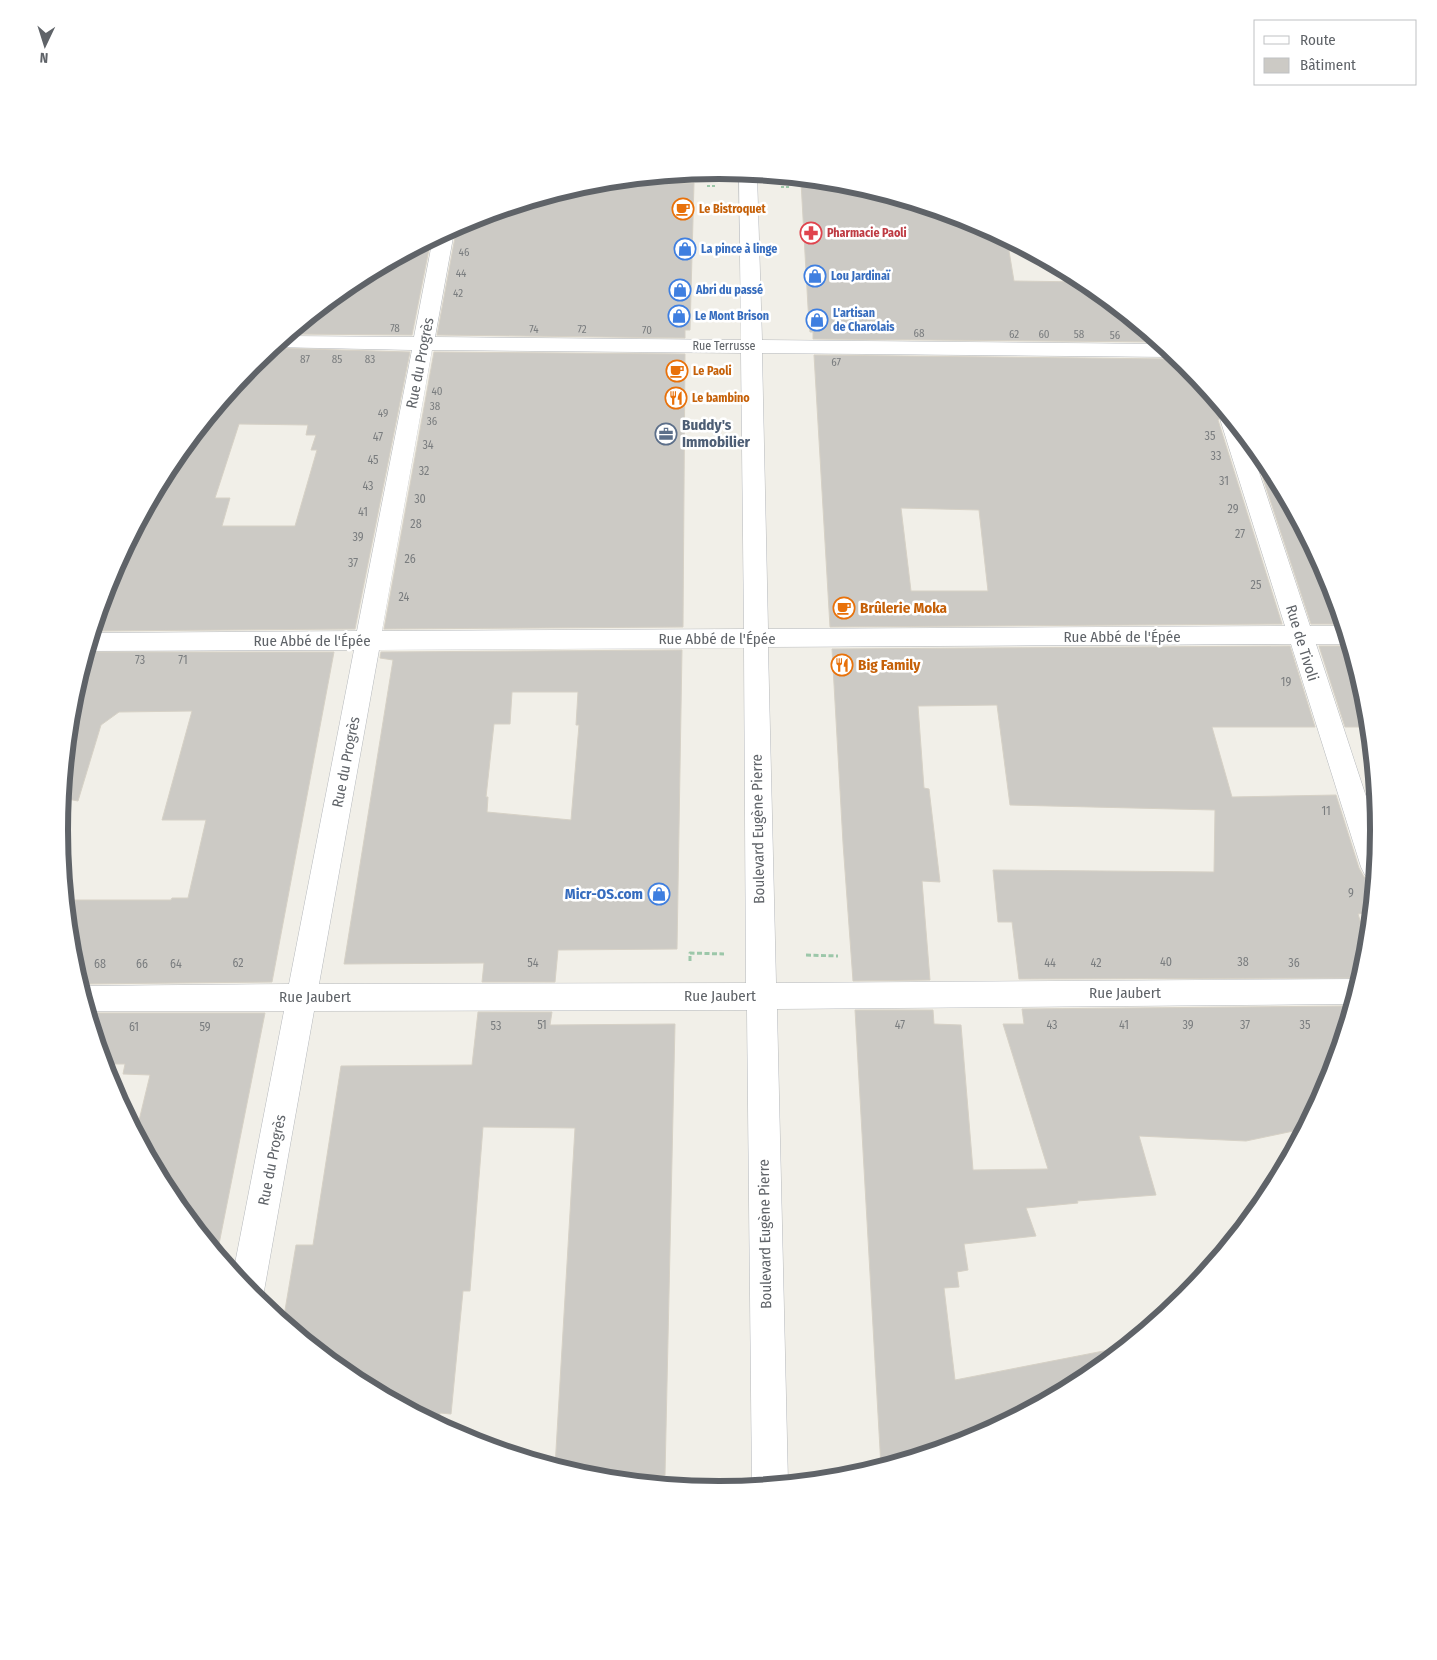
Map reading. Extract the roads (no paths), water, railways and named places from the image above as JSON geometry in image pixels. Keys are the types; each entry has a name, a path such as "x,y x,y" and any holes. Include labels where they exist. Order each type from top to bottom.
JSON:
{"street":[{"name":"Boulevard Eugène Pierre","path":"748,180 770,1479"},
{"name":"Rue du Progrès","path":"249,1280 442,241"},
{"name":"Rue Terrusse","path":"288,342 1159,351"},
{"name":"Rue de Tivoli","path":"1236,436 1369,849"},
{"name":"Rue Abbé de l'Épée","path":"96,642 1339,635"},
{"name":"Rue Jaubert","path":"90,998 1348,992"}],"place":[{"name":"Le Bistroquet","path":"683,209"},
{"name":"Pharmacie Paoli","path":"811,233"},
{"name":"La pince à linge","path":"685,249"},
{"name":"Lou Jardinaï","path":"815,276"},
{"name":"Abri du passé","path":"680,290"},
{"name":"Le Mont Brison","path":"679,316"},
{"name":"L'artisan de Charolais","path":"817,320"},
{"name":"Le Paoli","path":"677,371"},
{"name":"Le bambino","path":"676,398"},
{"name":"Buddy's Immobilier","path":"666,434"},
{"name":"Brûlerie Moka","path":"844,608"},
{"name":"Big Family","path":"842,665"},
{"name":"Micr-OS.com","path":"659,894"}]}
